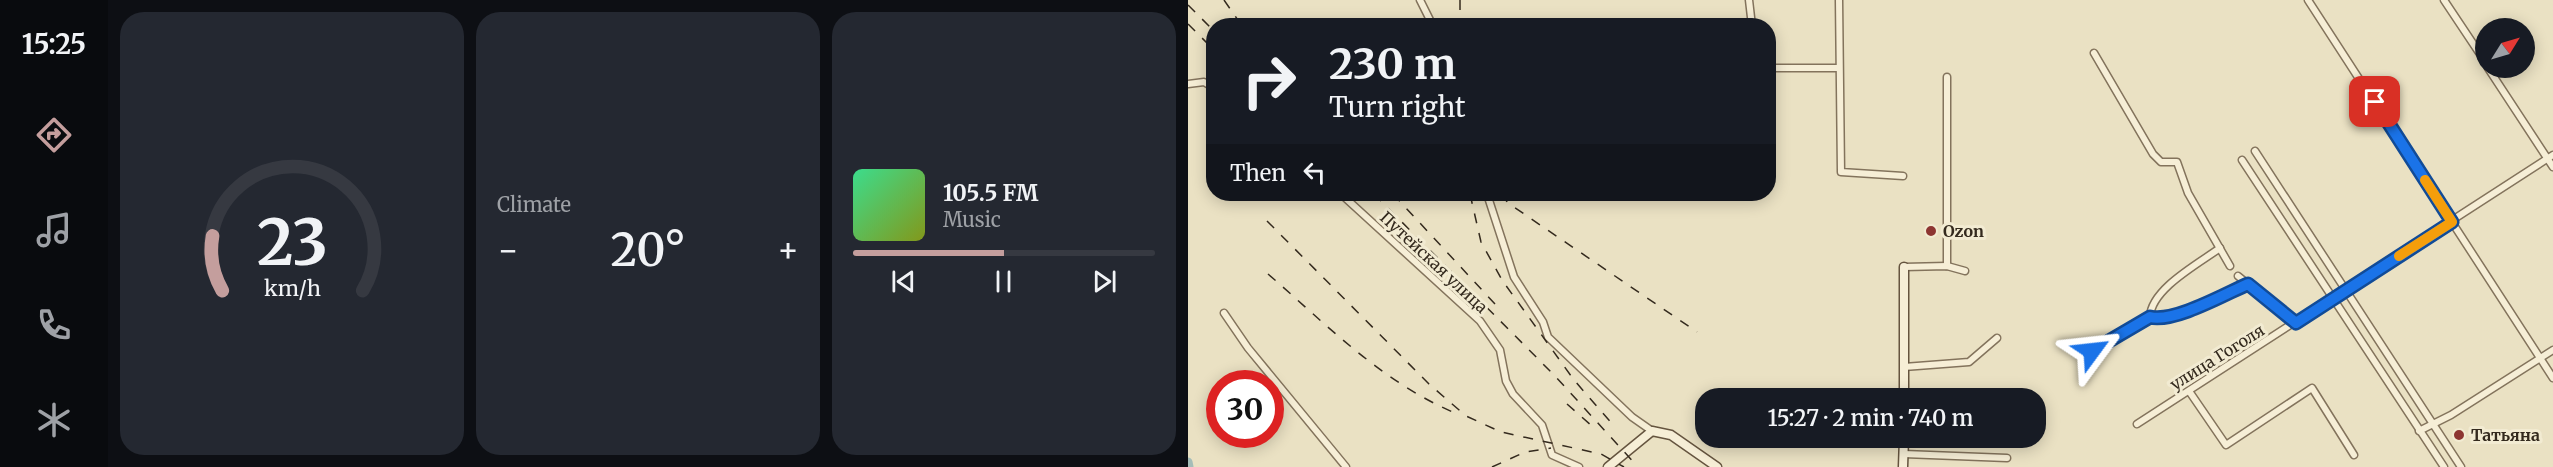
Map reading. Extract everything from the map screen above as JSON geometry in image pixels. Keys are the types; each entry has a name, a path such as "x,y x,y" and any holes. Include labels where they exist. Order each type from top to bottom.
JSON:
{"street":[{"path":"1420,0 1429,18"},
{"path":"1749,0 1751,18"},
{"path":"1839,0 1841,172 1903,176"},
{"path":"2308,0 2553,378"},
{"path":"2444,0 2475,46"},
{"path":"2094,53 2153,154 2161,162 2177,162 2188,192 2230,266"},
{"path":"1776,68 1839,68"},
{"path":"1947,77 1947,266"},
{"path":"2495,78 2550,157 2553,167"},
{"path":"1188,84 1206,83"},
{"path":"2254,151 2461,467"},
{"name":"улица Гоголя","path":"2137,424 2550,157"},
{"path":"2242,160 2444,467"},
{"name":"Путейская улица","path":"1349,201 1480,321 1500,350 1506,381 1513,394 1542,425 1552,455 1579,467"},
{"path":"1489,201 1514,277 1543,322 1548,336 1632,417 1652,430 1671,435 1717,467"},
{"path":"2150,317 2150,306 2159,293 2220,248"},
{"path":"1904,388 1904,267 1947,266 1965,271"},
{"path":"2238,276 2296,323"},
{"path":"2092,351 2150,317 2157,319 2184,312 2248,284"},
{"path":"1224,313 1248,348 1346,467"},
{"path":"1904,367 1969,362 1996,338"},
{"path":"2419,431 2451,416 2553,350"},
{"path":"2189,391 2226,445 2312,388 2354,454"},
{"path":"1608,467 1652,430"},
{"path":"1903,467 1904,448"},
{"path":"1904,454 2007,458"}],"waterway":[{"path":"1188,462 1189,467"}],"railway":[{"path":"1224,0 1236,18"},
{"path":"1460,0 1460,18"},
{"path":"1188,5 1206,23"},
{"path":"1188,24 1206,42"},
{"path":"1381,201 1555,376 1638,467"},
{"path":"1399,201 1495,304"},
{"path":"1472,201 1481,242 1502,280 1574,380 1614,426"},
{"path":"1506,201 1697,332"},
{"path":"1267,221 1429,384 1466,416 1501,432 1601,454 1624,467"},
{"path":"1268,274 1379,369 1428,400 1455,413"},
{"path":"1567,404 1592,426"},
{"path":"1492,467 1525,452 1551,448"}],"slow traffic":[{"path":"2399,256 2452,222 2425,180"}],"place":[{"name":"Ozon","path":"1931,231"},
{"name":"Татьяна","path":"2459,435"}],"route":[{"path":"2092,351 2150,317 2157,319 2184,312 2248,284 2296,323 2452,222 2375,102"}]}
